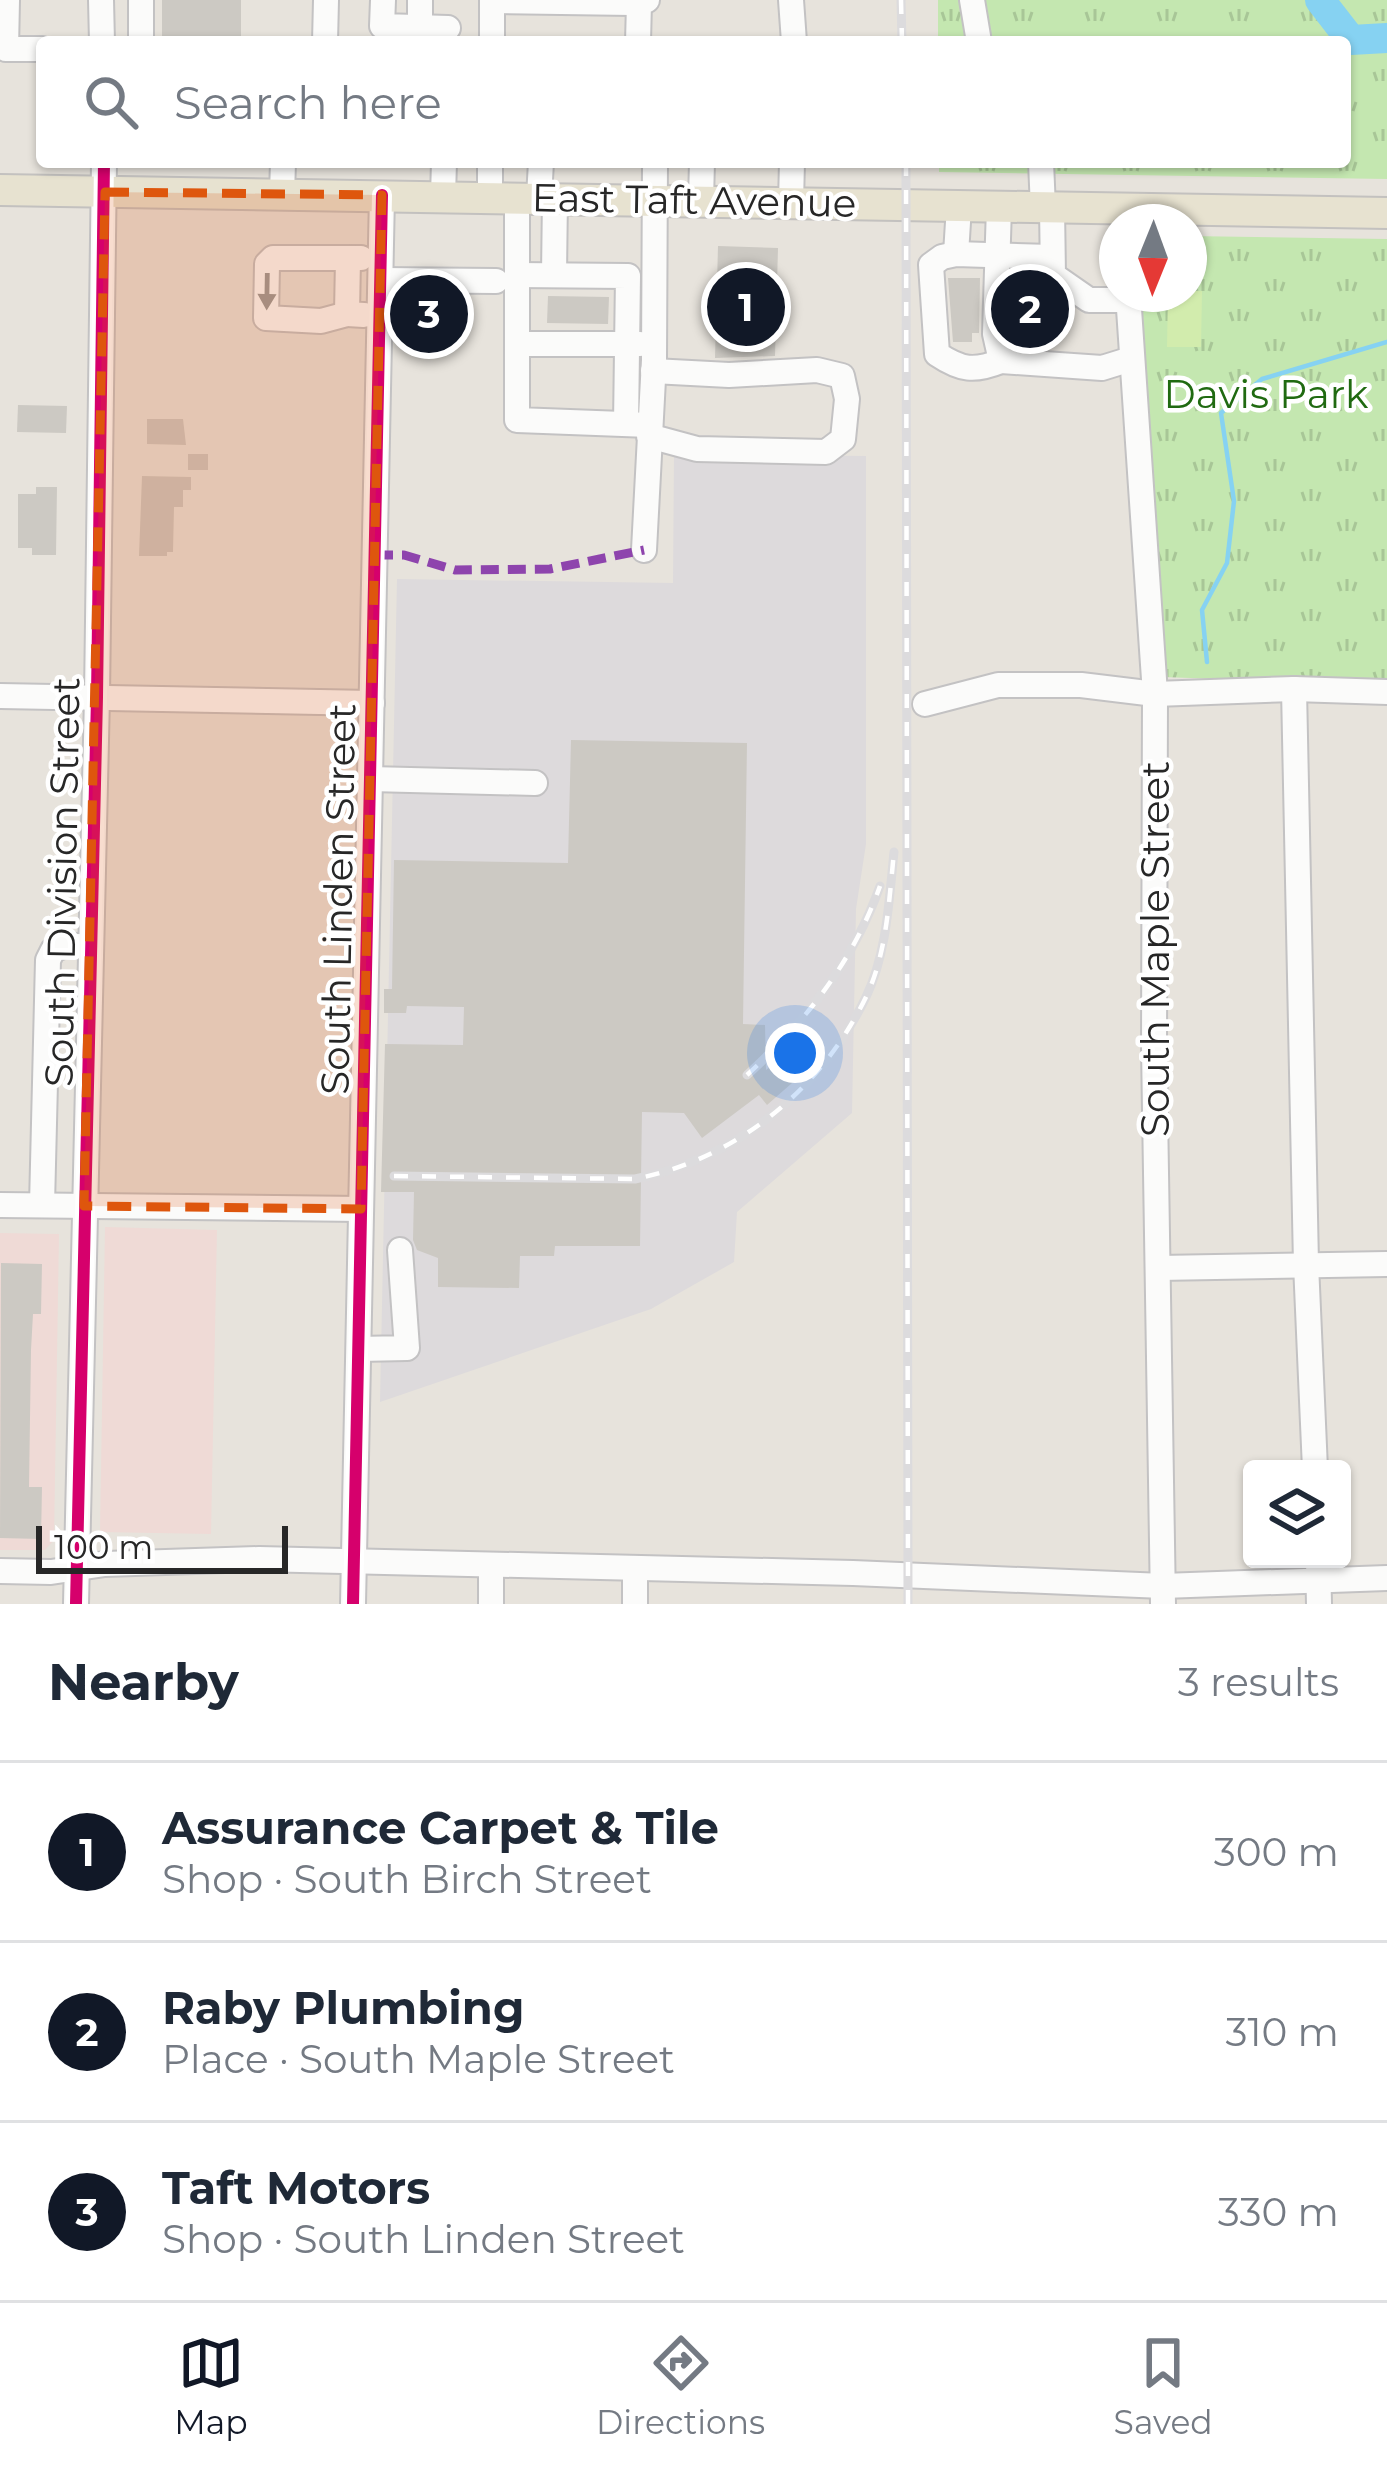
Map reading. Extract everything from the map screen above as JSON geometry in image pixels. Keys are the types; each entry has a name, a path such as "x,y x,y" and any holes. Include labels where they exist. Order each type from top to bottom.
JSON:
{"main road":[{"name":"East Taft Avenue","path":"0,190 105,177 282,194 790,202 1099,213"},
{"name":"East Taft Avenue","path":"1207,214 1387,213"}],"street":[{"path":"7,0 6,49 36,50"},
{"path":"101,0 102,36"},
{"path":"140,36 141,0"},
{"path":"325,36 326,0"},
{"path":"383,0 382,26 447,35 448,0"},
{"path":"420,0 420,28"},
{"path":"492,36 492,0 638,2 638,36"},
{"path":"790,0 794,36"},
{"path":"972,0 978,36"},
{"path":"282,194 283,168"},
{"path":"443,196 444,168"},
{"path":"496,168 525,197 554,275"},
{"path":"538,168 525,197 507,278 517,344 517,420 642,428 698,449 826,452 843,439 847,399 842,376 817,370 729,375 653,371"},
{"path":"642,428 653,371 656,168"},
{"path":"700,200 702,168"},
{"path":"790,202 792,168"},
{"path":"1042,168 1053,275 1089,300 1099,299"},
{"name":"South Division Street","path":"76,1604 105,177"},
{"name":"South Linden Street","path":"353,1604 382,195"},
{"path":"956,254 959,206"},
{"path":"999,207 995,334 1001,361"},
{"path":"1051,257 956,254 931,265 938,354 958,368 978,370 1001,361 1102,368 1131,359"},
{"path":"380,315 347,314 321,321 266,318 267,264 273,258 348,258 381,268 507,278 655,277"},
{"path":"347,314 348,258"},
{"path":"628,276 626,344 642,428 644,550"},
{"name":"South Maple Street","path":"1129,312 1155,694 1154,1049 1163,1595"},
{"path":"517,344 654,344"},
{"path":"925,704 998,685 1081,685 1155,694 1294,689 1387,692"},
{"path":"1294,689 1315,1460"},
{"path":"0,696 372,703"},
{"path":"370,779 536,783"},
{"path":"42,1205 47,960 64,945 89,947"},
{"path":"0,1205 361,1209"},
{"path":"359,1349 407,1348 400,1250"},
{"path":"1159,1268 1387,1264"},
{"path":"0,1571 51,1572 219,1559 854,1573 1163,1595 1387,1578"},
{"path":"491,1565 491,1604"},
{"path":"634,1604 635,1569"}],"highlighted area":[{"path":"105,192 382,195 361,1209 84,1206"}],"shaded area":[{"path":"674,454 866,456 866,844 856,909 852,1113 737,1212 734,1262 651,1309 380,1402 397,579 673,583"},
{"path":"105,1227 217,1230 211,1534 100,1532"},
{"path":"0,1233 59,1234 54,1540 45,1550 0,1550"}],"green space":[{"path":"938,0 1387,0 1387,179 939,172 939,168 1351,168 1351,36 938,36"},
{"name":"Davis Park","path":"1207,236 1387,239 1387,685 1163,677 1138,312 1207,312"},
{"path":"1168,312 1202,312 1201,347 1167,347"}],"building":[{"path":"162,0 241,0 241,36 162,36"},
{"path":"718,246 778,248 775,356 715,358"},
{"path":"948,278 980,278 979,333 972,333 972,342 953,342"},
{"path":"1013,283 1039,283 1049,292 1049,334 1012,334"},
{"path":"548,296 609,297 608,324 547,323"},
{"path":"413,302 447,303 446,325 412,324"},
{"path":"18,405 67,406 66,433 17,432"},
{"path":"147,419 183,419 186,445 147,444"},
{"path":"188,454 208,454 208,470 188,470"},
{"path":"142,476 191,477 191,490 183,490 183,507 174,507 173,552 167,556 139,556"},
{"path":"36,487 57,487 56,555 32,555 32,548 18,548 18,494 36,494"},
{"path":"571,740 747,743 743,1024 765,1025 766,1070 784,1056 800,1076 767,1105 759,1095 702,1138 684,1113 642,1112 640,1246 555,1246 554,1256 520,1256 519,1288 438,1287 438,1258 417,1250 413,1240 414,1192 381,1192 385,1044 463,1045 464,1007 407,1006 406,1013 384,1013 384,989 392,989 394,860 568,863"},
{"path":"1,1263 42,1264 41,1314 33,1314 29,1487 42,1487 41,1539 0,1538"}],"waterway":[{"path":"1320,0 1348,36"},
{"path":"1351,40 1387,38"},
{"path":"1207,662 1202,610 1227,563 1234,501 1221,413 1262,379 1387,342"}],"railway":[{"path":"901,0 902,36"},
{"path":"906,168 908,1604"},
{"path":"394,1176 635,1179 672,1169 741,1137 800,1090 825,1062 866,997 883,944 894,852"},
{"path":"747,1075 826,989 856,940 880,886"}],"marked path":[{"path":"375,555 404,555 455,570 550,569 644,550"}],"cycle path":[{"path":"76,1604 104,168"},
{"path":"353,1604 382,195"}],"place":[{"name":"Assurance Carpet & Tile","path":"746,307"},
{"name":"Raby Plumbing","path":"1030,309"},
{"name":"Taft Motors","path":"429,314"}]}
